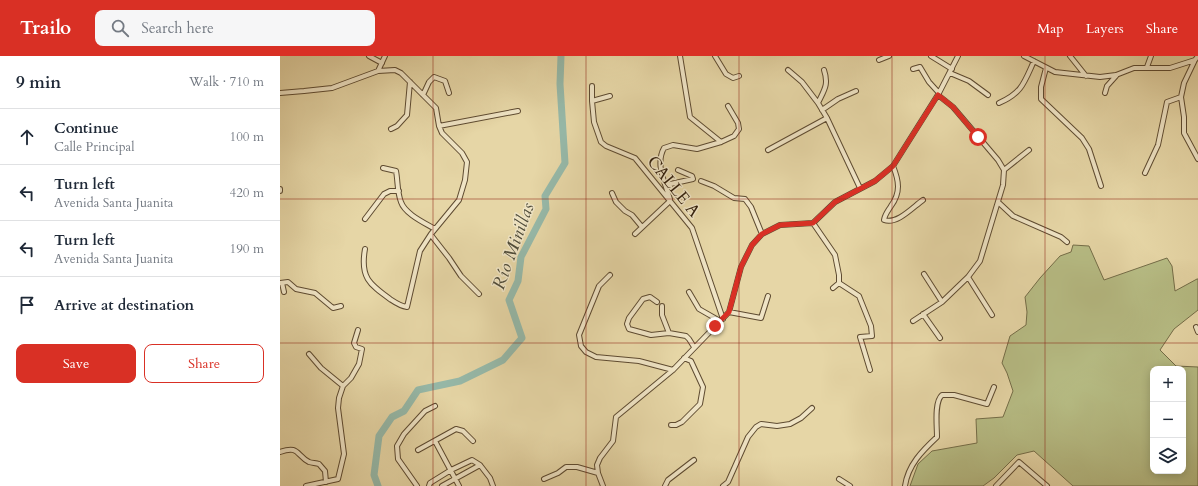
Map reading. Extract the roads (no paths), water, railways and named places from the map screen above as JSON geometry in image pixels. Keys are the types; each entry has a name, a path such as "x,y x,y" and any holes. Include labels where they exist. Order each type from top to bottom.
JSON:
{"street":[{"path":"369,56 382,63"},
{"path":"378,71 385,56"},
{"path":"715,56 726,74 732,78 739,76"},
{"path":"879,60 889,56"},
{"path":"931,56 988,95"},
{"path":"603,486 598,473 597,465 600,458 614,441 616,417 673,370 694,346 729,312 741,267 752,245 762,234 780,225 813,223 835,202 875,181 893,166 939,94 958,56"},
{"path":"1024,56 1055,72 1100,77 1116,75 1134,68 1170,68 1195,58"},
{"path":"1070,56 1086,76"},
{"path":"1147,67 1151,56"},
{"path":"681,57 690,117 721,142"},
{"path":"1195,58 1184,83 1181,97 1184,117 1184,133 1198,159"},
{"path":"999,103 1010,98 1023,85 1034,61"},
{"path":"913,69 920,67 929,82 953,107 998,160 1004,170 1003,185 980,260 968,277 942,302 913,321"},
{"path":"1046,68 1041,86 1041,99 1085,142 1101,186"},
{"path":"280,93 304,92 332,88 378,71 395,70 401,73 436,108 439,126 442,133 462,153 467,162 466,180 459,200 435,229 420,251 407,307 401,306 378,291 369,283 363,261 366,249"},
{"path":"788,70 802,82 818,103 860,188"},
{"path":"818,103 827,84 824,70"},
{"path":"1105,93 1106,86 1116,75"},
{"path":"423,95 429,82 434,77 445,81 449,93"},
{"path":"391,129 397,126 407,115 410,82"},
{"name":"CALLE A","path":"592,86 594,122 601,142 606,146 635,158 692,228 722,320"},
{"path":"822,110 838,99 856,91"},
{"path":"592,101 610,96"},
{"path":"1145,173 1158,145 1168,102 1181,97"},
{"path":"635,234 670,201 660,164 660,155 664,148 673,145 697,149 721,142 734,136 739,129 738,123 728,106"},
{"path":"439,126 518,111"},
{"path":"768,150 826,118"},
{"path":"1004,170 1029,150"},
{"path":"893,166 898,179 898,192 893,204 884,215 884,220 888,222 898,220 923,200"},
{"path":"383,168 396,171 401,203 406,210 419,220 435,229"},
{"path":"666,185 693,179 692,176 678,170"},
{"path":"701,181 714,186 734,198 745,199 751,208 762,234"},
{"path":"365,219 384,194 390,191 399,190"},
{"path":"612,193 616,202 632,215 642,227"},
{"path":"998,202 1013,216 1061,237 1067,242"},
{"path":"813,223 835,255 840,275 839,284 833,288"},
{"path":"431,235 461,276 479,294"},
{"path":"924,274 942,302"},
{"path":"610,275 599,286 579,336 581,346 586,352 596,357 639,362 673,370"},
{"path":"968,277 992,316"},
{"path":"284,292 281,283 288,282 296,289 315,293 333,308 341,306"},
{"path":"839,284 859,296 871,326 872,336 860,337 870,370"},
{"path":"689,292 699,309 722,320"},
{"path":"729,312 761,318 768,296"},
{"path":"657,302 650,297 643,299 629,318 627,324 629,329 651,335 669,333 686,336 694,346"},
{"path":"662,306 662,315 669,333"},
{"path":"923,314 940,338"},
{"path":"1196,327 1198,332"},
{"path":"306,486 338,479 344,454 338,408 339,398 343,386 351,378 359,364 362,349 356,347 354,343 358,330"},
{"path":"309,354 321,368 343,386"},
{"path":"671,425 676,426 682,422 700,404 703,387 691,361 684,358"},
{"path":"905,486 912,465 920,454 937,437 937,408 939,398 942,395 954,395 987,404 994,387"},
{"path":"417,486 398,459 398,446 404,434 421,415 425,411 435,406"},
{"path":"723,486 728,482 748,437 756,427 760,424 777,426 790,424 801,418 812,408"},
{"path":"418,450 456,429 463,431 472,441"},
{"path":"435,441 459,486"},
{"path":"280,452 294,450 310,462 319,464 325,471 326,482"},
{"path":"429,486 430,483 451,470 472,460 480,465 490,478 493,486"},
{"path":"665,486 668,480 694,460"},
{"path":"996,486 1020,462 1047,486"},
{"path":"442,486 480,465"},
{"path":"544,479 558,473 566,466 577,467 598,473"},
{"path":"839,479 850,486"},
{"path":"1038,486 1042,482"}],"waterway":[{"name":"Río Minillas","path":"378,486 374,475 379,436 392,417 404,411 418,390 460,381 503,360 522,338 509,300 518,281 521,257 546,209 545,196 565,163 560,84 561,56"}]}
